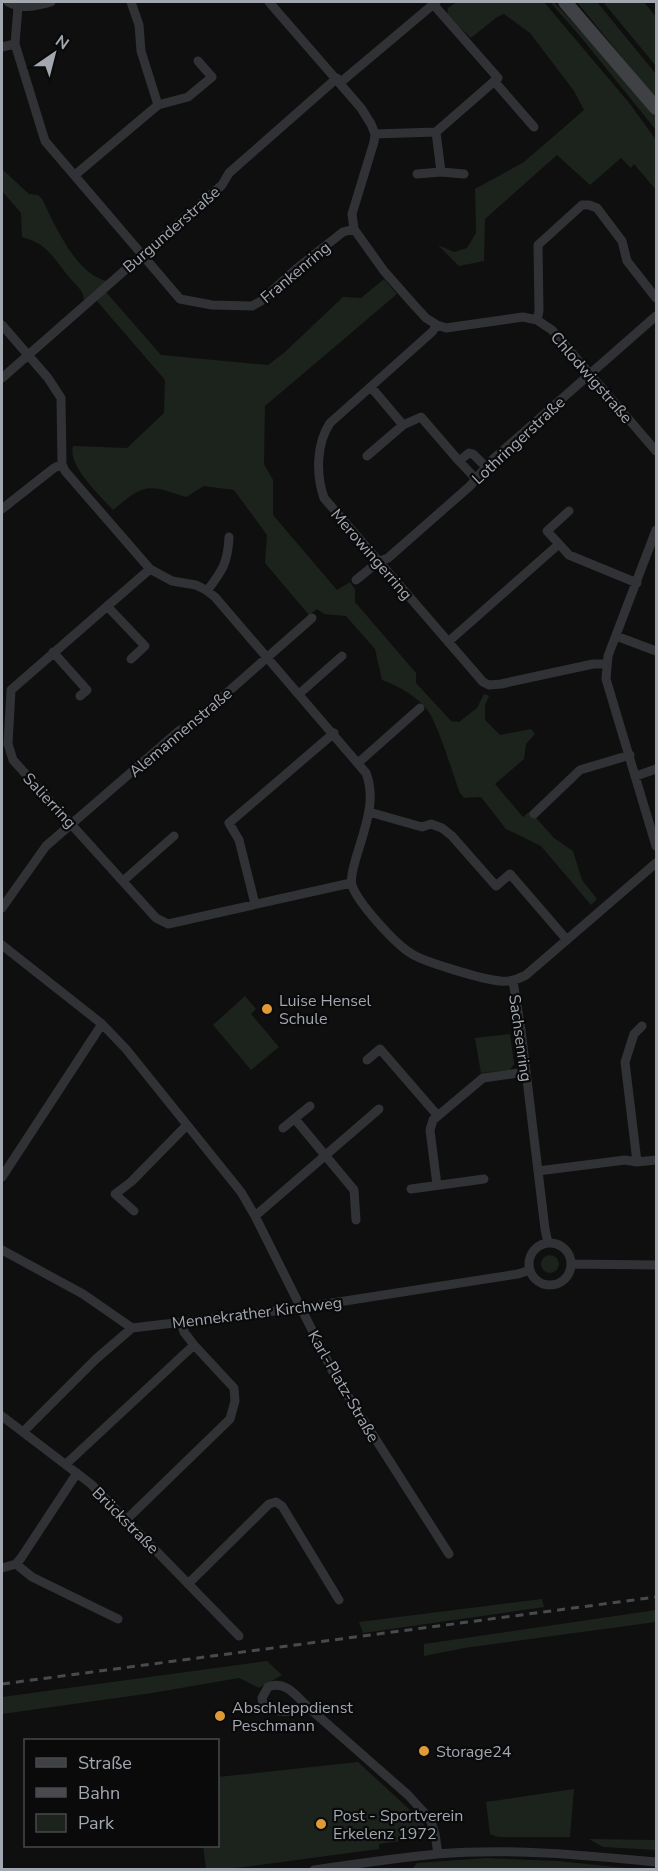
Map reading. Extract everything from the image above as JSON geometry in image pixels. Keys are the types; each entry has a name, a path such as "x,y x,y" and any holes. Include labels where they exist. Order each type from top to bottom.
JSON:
{"main road":[{"path":"565,2 657,108"}],"street":[{"path":"8,2 18,7 32,7 51,2"},
{"path":"131,2 139,25 141,51 158,105"},
{"path":"269,2 339,80 371,124 375,134 352,214 354,229 393,282 420,312 437,325"},
{"path":"375,134 436,132 498,78 434,3"},
{"name":"Burgunderstraße","path":"2,378 222,185 229,173 434,3"},
{"name":"Frankenring","path":"18,7 15,44 45,141 180,299 212,305 252,306 343,232 354,229"},
{"path":"2,47 15,44"},
{"path":"75,175 158,105 188,97 212,77 198,61"},
{"path":"494,81 534,127"},
{"path":"436,132 441,172"},
{"path":"417,174 441,172 464,174"},
{"path":"537,320 539,311 538,245 582,205 597,208 622,241 627,261 657,298"},
{"name":"Lothringerstraße","path":"378,562 388,558 476,479 486,467 657,316"},
{"name":"Chlodwigstraße","path":"437,325 446,328 523,317 537,320 552,330 657,451"},
{"name":"Merowingerring","path":"437,325 330,423 320,445 321,488 324,498 483,682 489,685 593,664 607,664"},
{"path":"2,326 48,378 61,398 62,464 65,471 150,569 172,581 196,585 215,597 359,762 366,773 371,785 369,812 352,870 351,883 360,901 394,938 421,959 498,982 513,981"},
{"path":"371,387 403,426"},
{"path":"368,456 403,426 421,417 476,479"},
{"path":"459,461 469,453 486,467"},
{"path":"2,509 62,464"},
{"path":"569,511 547,531 569,555 637,583"},
{"path":"657,530 653,551 637,583 608,656 606,679 657,846"},
{"path":"207,591 223,571 228,537"},
{"path":"448,642 559,544"},
{"path":"356,580 378,562"},
{"name":"Salierring","path":"150,569 11,690 8,744 13,760 156,918 168,924 351,883"},
{"path":"107,606 145,646 131,659"},
{"name":"Alemannenstraße","path":"2,908 46,846 180,730 187,728 312,618"},
{"path":"616,636 657,651"},
{"path":"54,652 87,690 80,696"},
{"path":"299,694 342,656"},
{"path":"359,762 420,708"},
{"path":"255,904 239,840 229,823 334,733"},
{"path":"534,814 580,770 630,755"},
{"path":"636,776 657,769"},
{"path":"369,812 422,827 432,824 442,828 452,836 496,886 510,874 567,940"},
{"path":"123,881 174,836"},
{"name":"Sachsenring","path":"548,1243 513,981 526,975 657,863"},
{"name":"Karl-Platz-Straße","path":"2,945 102,1024 126,1049 241,1192 334,1374 449,1554"},
{"path":"2,1177 102,1024"},
{"path":"637,1162 625,1062 634,1034 642,1026"},
{"path":"367,1060 380,1049 438,1116"},
{"path":"437,1185 430,1130 433,1120 483,1078 526,1072"},
{"path":"283,1128 310,1106"},
{"path":"255,1216 379,1109"},
{"path":"295,1119 354,1190 356,1220"},
{"path":"134,1211 115,1194 131,1182 186,1126"},
{"path":"538,1171 625,1160 637,1162 657,1160"},
{"path":"411,1189 484,1179"},
{"path":"548,1243 561,1246 570,1257 572,1264 568,1276 563,1281 552,1285 543,1284 537,1280 530,1270 532,1255 536,1249 548,1243"},
{"path":"2,1250 83,1294 132,1328 96,1359 23,1432"},
{"path":"572,1264 657,1265"},
{"name":"Mennekrather Kirchweg","path":"132,1328 300,1308 518,1274 530,1270"},
{"path":"127,1519 230,1419 235,1401 234,1388 194,1345 184,1332 181,1322"},
{"path":"66,1464 194,1345"},
{"name":"Brückstraße","path":"2,1416 91,1484 239,1636"},
{"path":"2,1568 16,1564 77,1473"},
{"path":"188,1584 269,1504 276,1502 282,1506 339,1600"},
{"path":"16,1564 32,1577 118,1619"},
{"path":"308,1707 297,1711 277,1712 263,1704 262,1698 268,1688 280,1685 287,1687 408,1795 430,1819 438,1854"},
{"path":"314,1869 438,1854 519,1852 657,1862"}],"green space":[{"path":"457,2 544,2 630,104 656,140 656,190 634,164 631,168 621,158 590,185 557,155 485,219 484,261 459,266 438,245 454,252 467,248 476,233 475,189 524,162 584,110 574,91 530,33 504,14 471,38 447,16 448,8"},
{"path":"550,2 554,2 632,87 656,117 656,130 580,36"},
{"path":"577,2 597,2 656,74 656,99"},
{"path":"603,2 644,2 656,17 656,66"},
{"path":"2,166 3,170 29,194 38,195 42,199 60,235 76,259 96,277 107,281 84,300 79,288 49,252 22,237 21,213 2,191"},
{"path":"384,279 397,294 265,406 264,464 273,480 273,515 337,590 350,582 355,589 355,602 416,673 416,683 451,721 459,722 477,708 484,694 489,696 485,705 485,720 500,735 531,729 535,734 526,744 524,759 495,784 523,817 530,811 554,838 573,851 582,880 597,899 591,905 541,846 506,829 481,797 464,798 460,793 430,713 405,691 382,680 375,649 346,616 324,614 317,609 309,615 265,563 267,535 234,490 204,486 186,497 147,488 132,495 113,510 86,480 75,462 73,446 127,448 164,413 165,380 96,300 106,292 161,355 268,365 343,297 361,298"},
{"path":"245,996 256,1009 251,1014 279,1047 251,1070 213,1025"},
{"path":"510,1034 514,1064 510,1070 481,1073 475,1038"},
{"path":"546,1255 554,1255 559,1260 557,1271 546,1273 541,1268 541,1260"},
{"path":"542,1599 544,1607 363,1633 359,1622"},
{"path":"656,1610 656,1622 464,1648 424,1656 424,1644"},
{"path":"267,1661 282,1675 259,1688 239,1678 2,1714 2,1697"},
{"name":"Post - Sportverein Erkelenz 1972","path":"358,1762 421,1820 426,1828 417,1836 379,1844 379,1849 229,1869 206,1869 203,1847 219,1847 219,1777"},
{"path":"574,1789 570,1837 498,1837 490,1834 486,1802"},
{"path":"589,1839 656,1840 656,1850 603,1847"},
{"path":"486,1858 559,1861 634,1869 412,1869 417,1863"}],"railway":[{"path":"2,1684 656,1597"}],"place":[{"name":"Luise Hensel Schule","path":"267,1009"},
{"name":"Abschleppdienst Peschmann","path":"220,1716"},
{"name":"Storage24","path":"424,1751"},
{"name":"Post - Sportverein Erkelenz 1972","path":"321,1824"}]}
